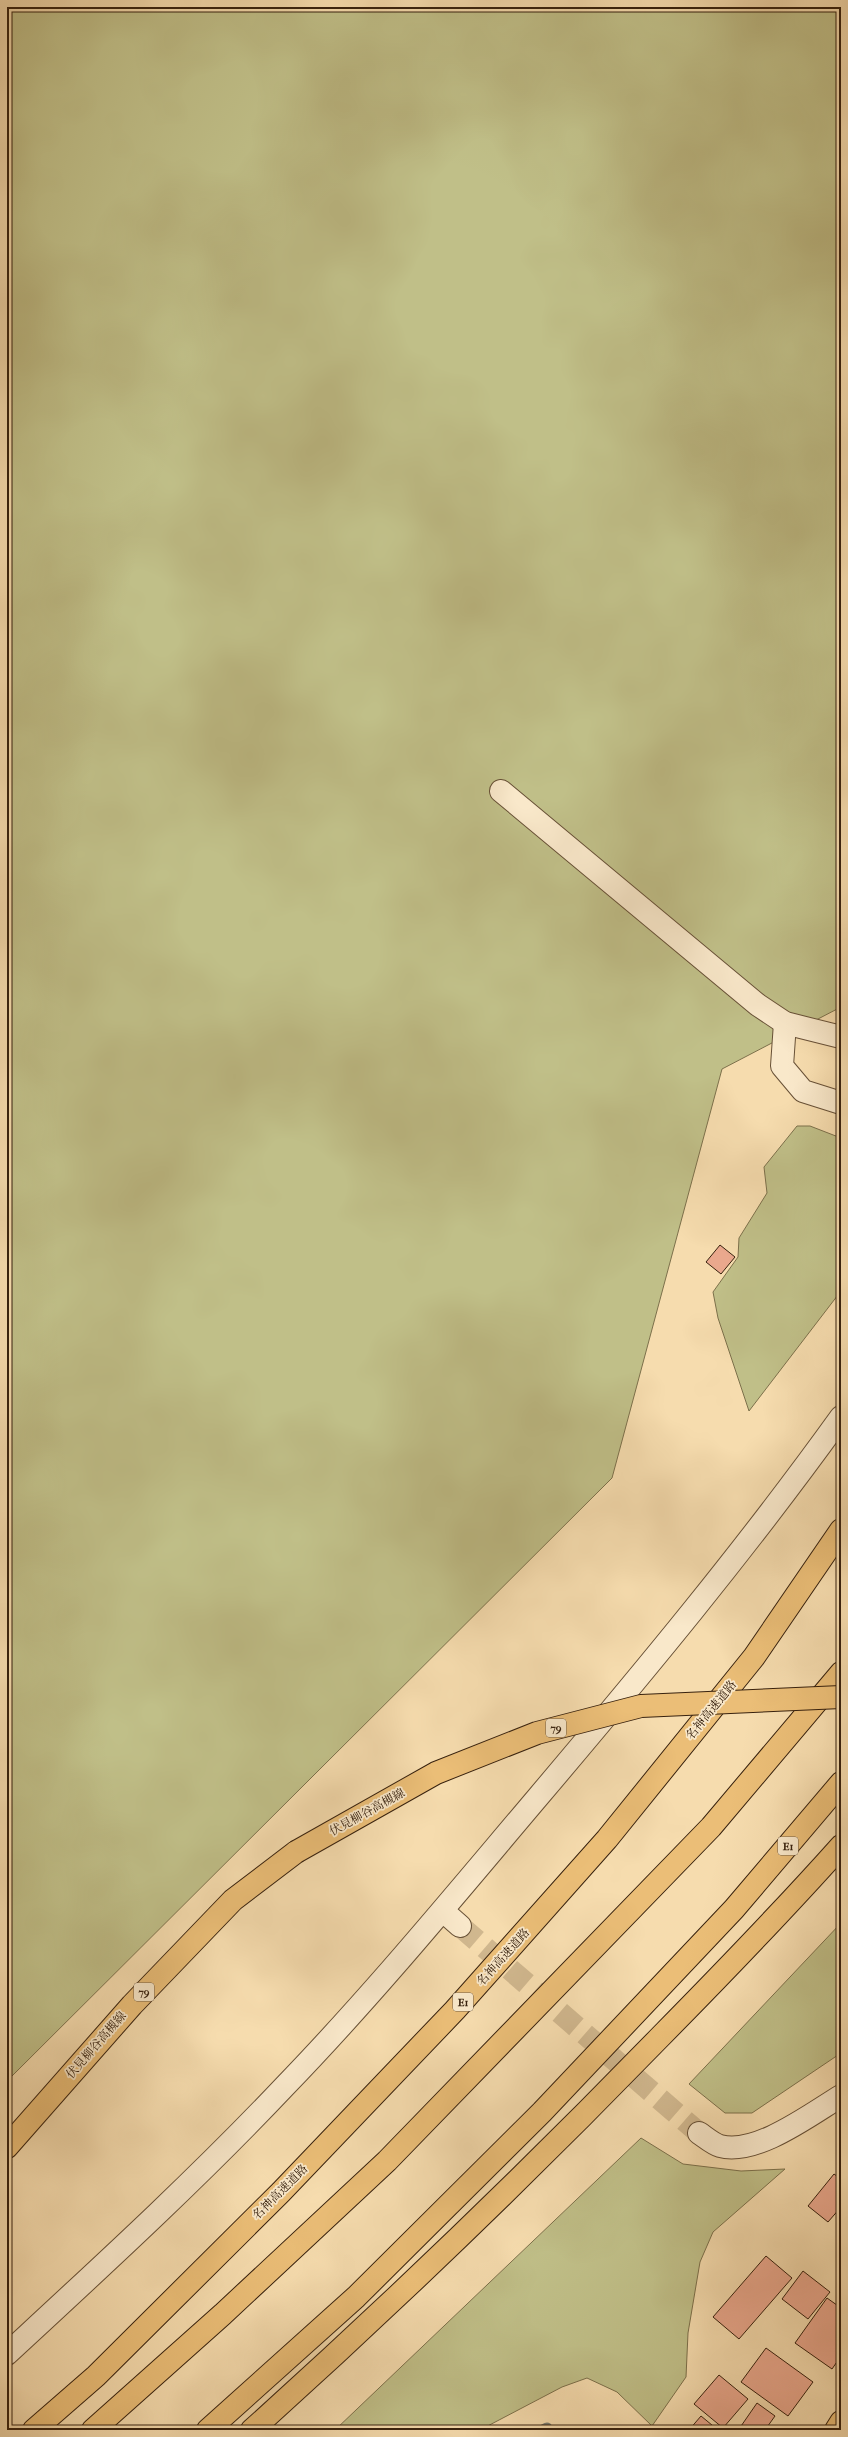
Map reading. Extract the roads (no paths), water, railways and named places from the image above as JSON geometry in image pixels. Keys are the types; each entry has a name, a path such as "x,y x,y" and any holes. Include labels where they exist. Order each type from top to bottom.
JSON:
{"main road":[{"name":"名神高速道路","path":"34,2430 96,2376 270,2203 461,2004 608,1839 754,1657 841,1530"},
{"path":"93,2430 223,2314 403,2144 711,1827 841,1673"},
{"name":"伏見柳谷高槻線","path":"7,2147 132,2005 233,1900 296,1852 436,1773 537,1733 641,1706 841,1697"},
{"name":"E1","path":"208,2430 356,2297 542,2112 734,1909 841,1783"},
{"path":"252,2430 377,2318 565,2135 784,1909 841,1846"},
{"path":"836,2430 841,2422"}],"street":[{"path":"501,791 758,1005 785,1023 841,1036"},
{"path":"785,1023 782,1066 803,1091 841,1103"},
{"path":"7,2354 140,2230 285,2087 442,1911 650,1665 782,1499 841,1417"},
{"path":"442,1911 460,1926"},
{"path":"699,2133 720,2146 738,2147 761,2143 841,2096"}],"waterway":[{"path":"543,2430 547,2428"}],"tunnel":[{"path":"460,1926 699,2133"}]}
